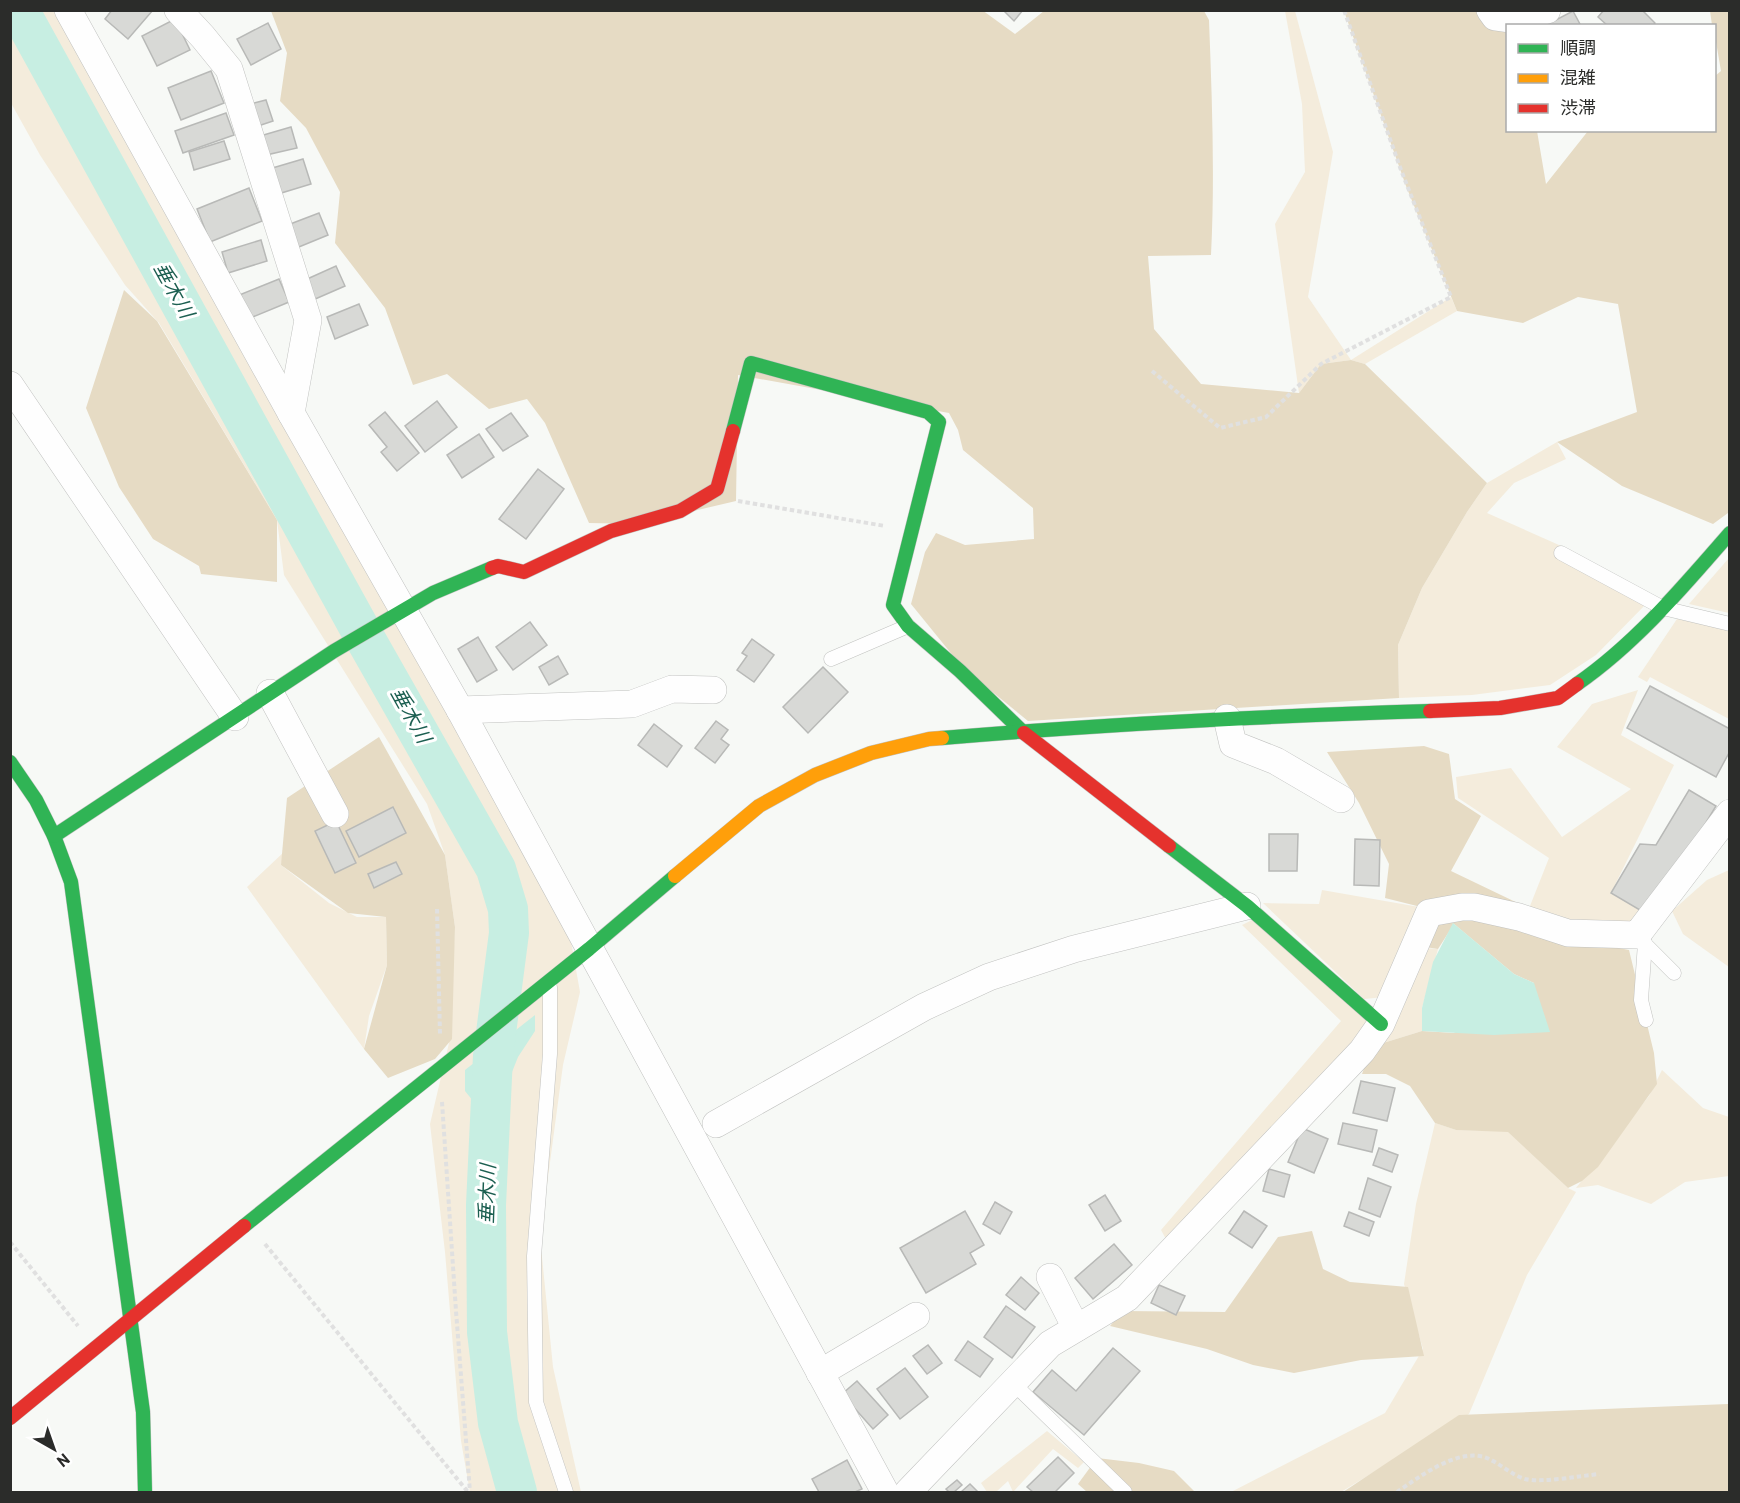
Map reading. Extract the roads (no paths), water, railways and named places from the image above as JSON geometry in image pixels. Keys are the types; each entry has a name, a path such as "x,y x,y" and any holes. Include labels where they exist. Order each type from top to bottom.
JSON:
{"street":[{"path":"68,10 291,413 395,616 460,710 587,950 885,1492"},
{"path":"178,10 229,69 308,320 291,413"},
{"path":"1490,10 1495,16 1516,20 1546,10"},
{"path":"54,836 334,651 433,593 498,566 524,572 611,531 680,511 717,489 751,363 928,412 939,422 893,605 908,626 960,671 1021,731 1247,906 1381,1024"},
{"path":"10,385 235,717"},
{"path":"10,1418 131,1317 587,950 759,806 816,775 871,753 929,739 1227,718 1500,708 1558,698 1606,664 1663,608 1730,533"},
{"path":"460,710 632,705 672,689 713,690"},
{"path":"270,693 335,814"},
{"path":"1227,718 1233,744 1276,761 1341,799"},
{"path":"10,762 36,800 54,836 71,882 143,1412 145,1492"},
{"path":"908,1492 1050,1344 1127,1298 1362,1051 1381,1024 1429,914 1462,907 1474,907 1516,916 1568,933 1641,939 1730,813"},
{"path":"716,1124 924,1007 989,977 1074,949 1247,906"},
{"path":"1050,1277 1076,1328"},
{"path":"820,1373 916,1316"}],"lane":[{"path":"1561,553 1663,608 1730,624"},
{"path":"831,659 908,626"},
{"path":"1641,939 1674,973"},
{"path":"1641,939 1641,1000 1646,1020"},
{"path":"550,987 550,1054 534,1256 536,1402 566,1492"},
{"path":"1013,1383 1125,1492"}],"waterway":[{"name":"垂木川","path":"19,10 366,640 496,869 508,909 509,933 493,1056 486,1205 487,1332 498,1423 517,1492"}]}
